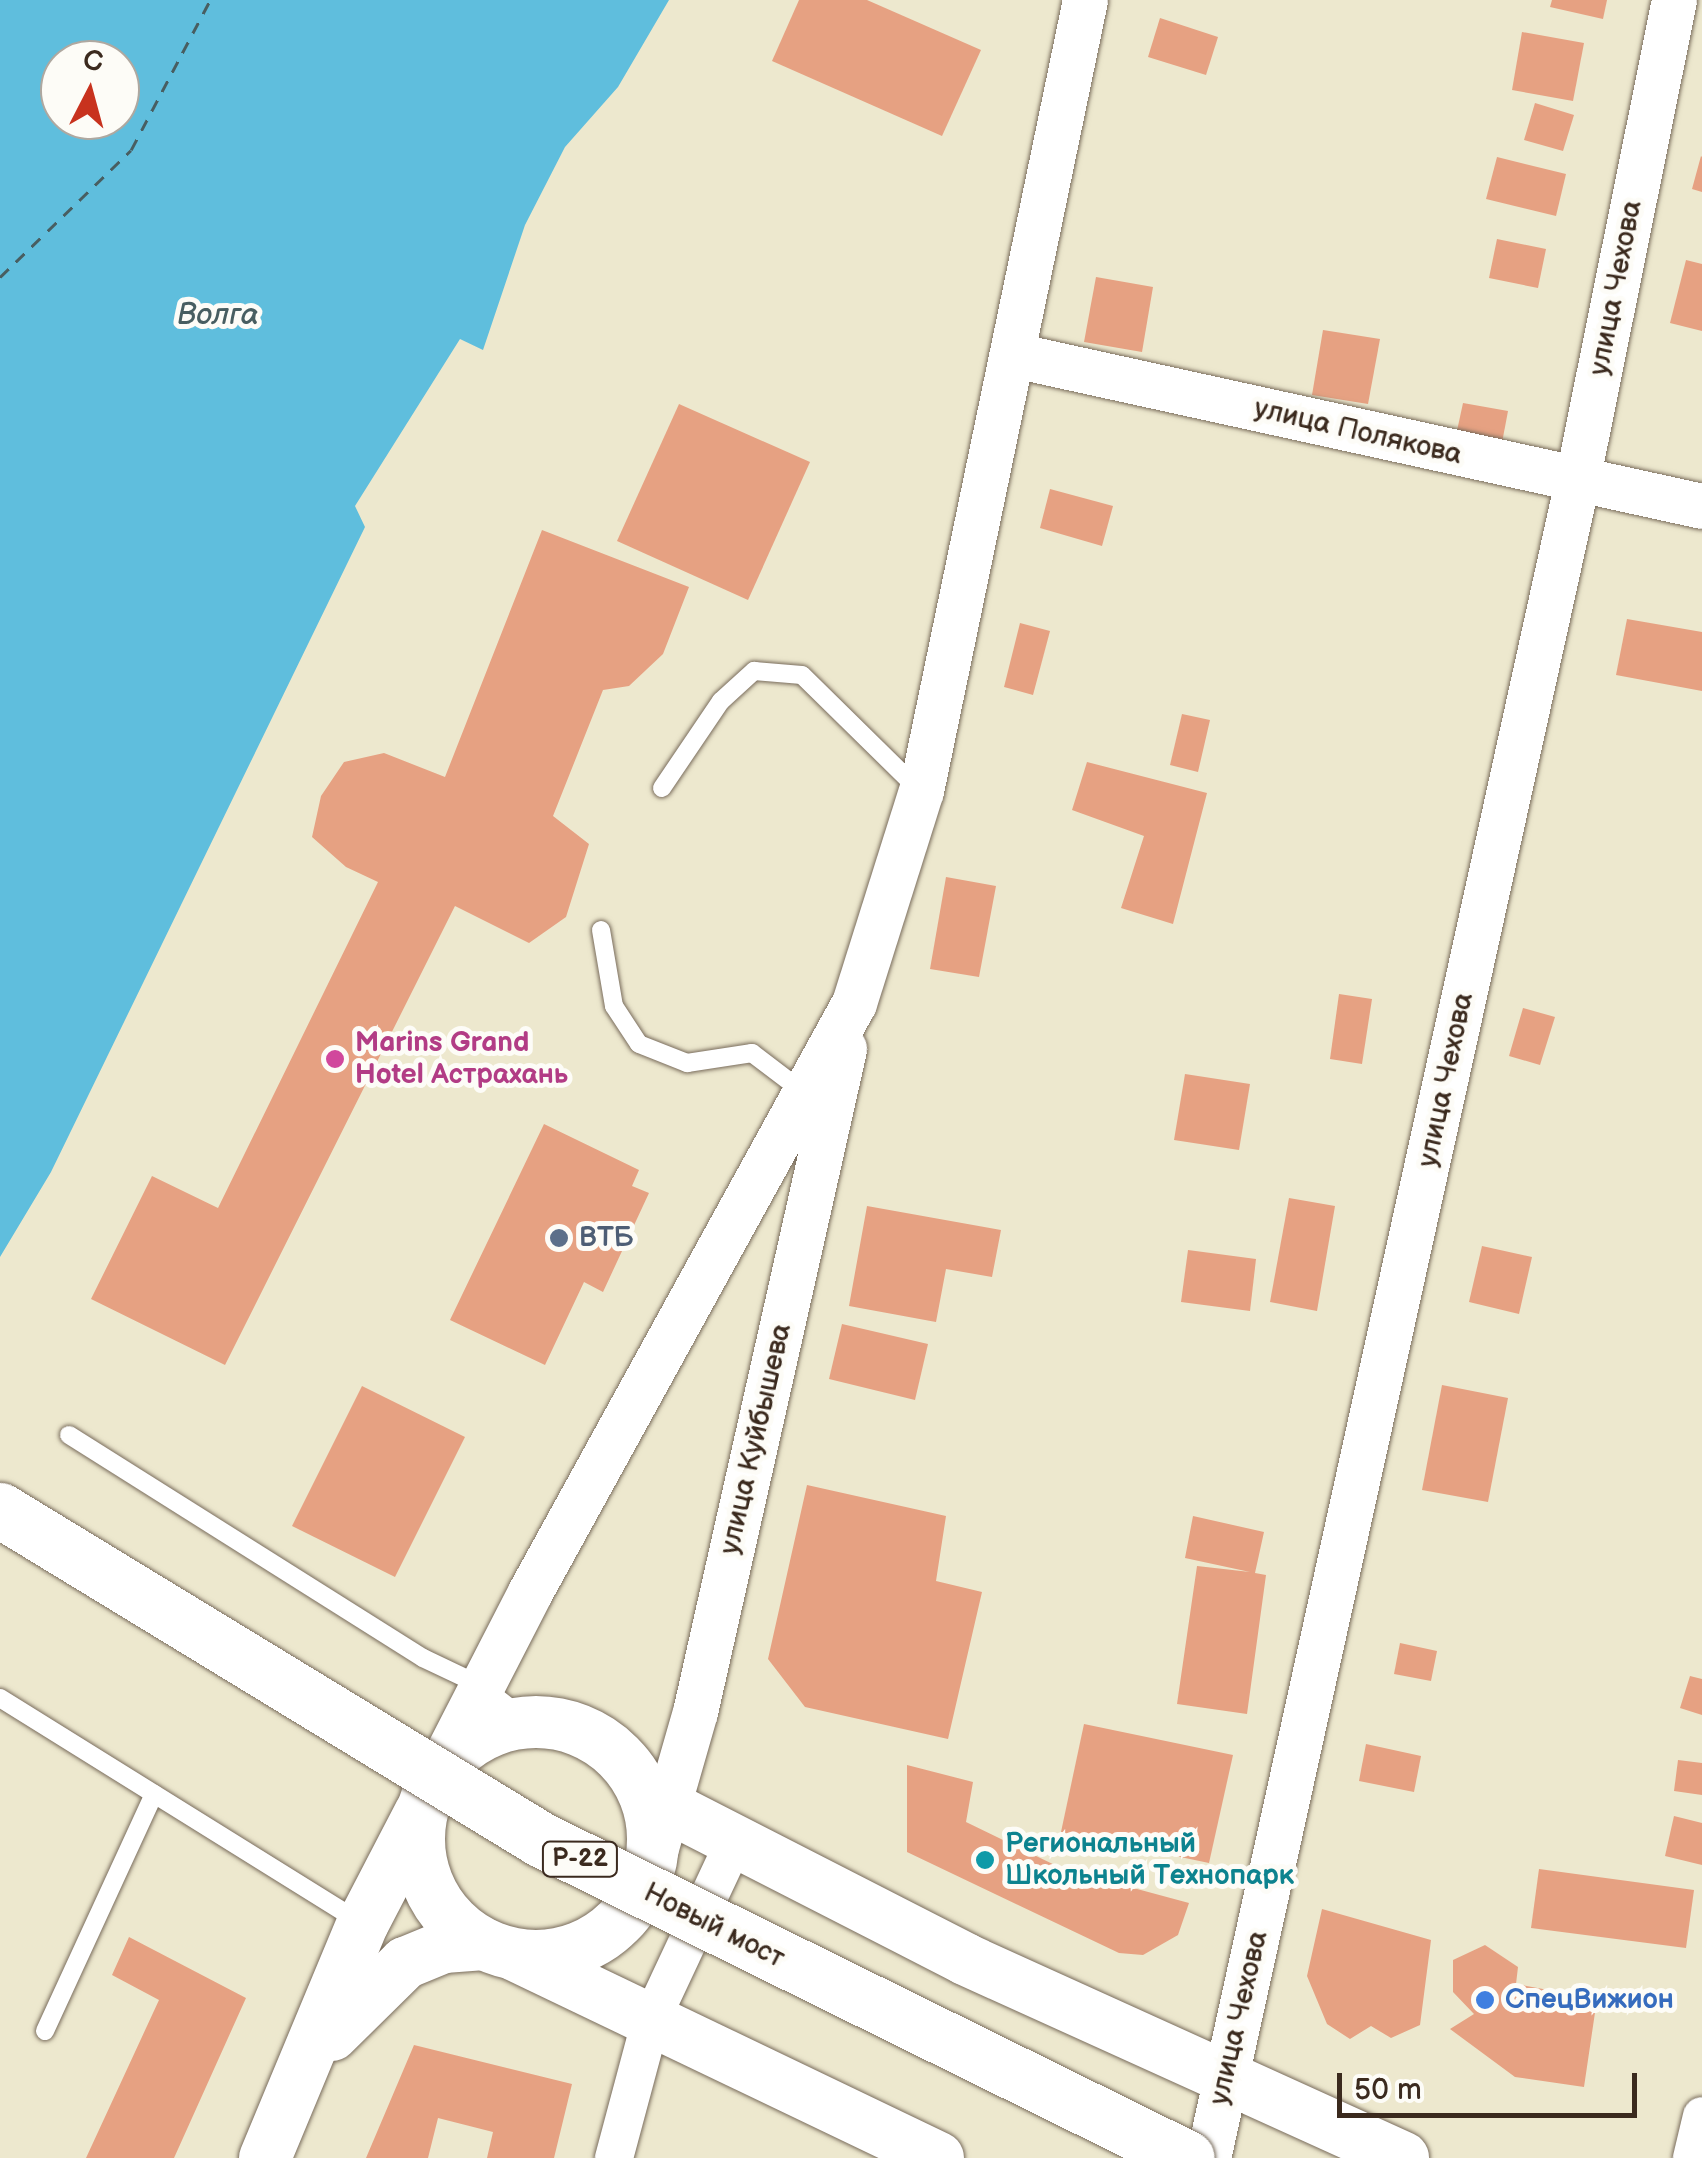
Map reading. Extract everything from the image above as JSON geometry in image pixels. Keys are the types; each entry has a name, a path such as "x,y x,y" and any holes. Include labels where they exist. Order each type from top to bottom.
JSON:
{"highway":[{"name":"Новый мост","path":"0,1510 540,1839 1187,2158"}],"main road":[{"path":"264,2158 363,1924 428,1794 459,1749 491,1730 526,1721 564,1724 598,1738 626,1762 659,1802 964,1959 1403,2158"},
{"path":"428,1794 419,1850 429,1888 451,1921 498,1949 938,2158"},
{"path":"297,2086 343,2019 405,1963 444,1947 545,1956 604,1935 631,1907 649,1872 652,1820 659,1802"}],"street":[{"path":"428,1794 482,1686 854,1003 921,792 1085,0"},
{"name":"улица Чехова","path":"1208,2158 1577,482 1674,0"},
{"name":"улица Полякова","path":"1014,355 1577,482 1702,506"},
{"name":"улица Куйбышева","path":"659,1802 854,1003"},
{"path":"614,2158 651,2020 735,1841"},
{"path":"1692,2158 1702,2116"}],"lane":[{"path":"662,788 721,701 754,671 802,675 921,792"},
{"path":"601,930 614,1006 639,1044 687,1064 752,1053 803,1092"},
{"path":"69,1435 423,1658 482,1686 526,1721"},
{"path":"0,1698 363,1924"},
{"path":"46,2031 154,1794"}],"water":[{"name":"Волга","path":"0,0 669,0 618,87 565,147 525,225 483,350 460,339 355,506 365,527 51,1172 0,1257"}],"building":[{"path":"799,0 867,0 981,50 942,136 772,61"},
{"path":"1552,0 1607,0 1603,19 1550,7"},
{"path":"1160,18 1218,37 1206,75 1148,57"},
{"path":"1522,32 1584,43 1573,101 1512,90"},
{"path":"1535,103 1574,115 1563,151 1524,140"},
{"path":"1497,157 1566,174 1556,216 1486,199"},
{"path":"1702,157 1702,192 1692,189"},
{"path":"1497,239 1546,249 1538,288 1489,278"},
{"path":"1686,260 1702,264 1702,331 1670,323"},
{"path":"1096,277 1153,287 1142,352 1084,342"},
{"path":"1323,330 1380,339 1368,404 1312,395"},
{"path":"1463,403 1508,411 1501,448 1455,440"},
{"path":"679,404 810,462 748,600 617,541"},
{"path":"1050,489 1113,506 1102,546 1040,528"},
{"name":"Marins Grand Hotel Астрахань","path":"542,530 689,587 663,654 629,686 603,690 553,816 589,844 566,917 529,943 455,906 225,1365 91,1299 152,1176 218,1208 378,882 346,867 312,837 321,796 344,762 384,753 445,777"},
{"path":"1627,619 1702,632 1702,691 1616,675"},
{"path":"1020,623 1050,631 1033,695 1004,687"},
{"path":"1182,714 1210,720 1198,772 1170,765"},
{"path":"1087,762 1207,793 1173,924 1121,908 1144,836 1072,810"},
{"path":"946,877 996,886 979,977 930,969"},
{"path":"1339,994 1372,999 1362,1064 1330,1059"},
{"path":"1523,1008 1555,1017 1540,1065 1509,1056"},
{"path":"1185,1074 1250,1084 1239,1150 1174,1140"},
{"name":"ВТБ","path":"544,1124 639,1170 632,1186 649,1193 603,1292 584,1282 545,1365 450,1320"},
{"path":"1289,1198 1335,1206 1317,1311 1270,1302"},
{"path":"867,1206 1001,1230 992,1277 946,1269 936,1322 849,1306"},
{"path":"1482,1246 1532,1257 1519,1314 1469,1302"},
{"path":"1188,1250 1256,1259 1250,1311 1181,1302"},
{"path":"842,1324 928,1344 915,1400 829,1379"},
{"path":"1442,1385 1508,1398 1488,1502 1422,1490"},
{"path":"362,1386 465,1437 395,1577 292,1526"},
{"path":"807,1485 946,1516 936,1581 982,1592 948,1739 805,1707 768,1659"},
{"path":"1193,1516 1264,1532 1255,1573 1266,1575 1247,1714 1177,1704 1197,1566 1250,1572 1185,1558"},
{"path":"1400,1643 1437,1651 1431,1681 1394,1674"},
{"path":"1690,1676 1702,1679 1702,1715 1680,1708"},
{"path":"1084,1724 1233,1755 1209,1863 1061,1832"},
{"path":"1366,1744 1421,1756 1414,1792 1359,1781"},
{"path":"1678,1760 1702,1763 1702,1795 1674,1791"},
{"name":"Региональный Школьный Технопарк","path":"907,1765 973,1782 966,1822 1063,1869 1189,1903 1178,1935 1143,1955 1119,1953 907,1852"},
{"path":"1674,1816 1702,1823 1702,1865 1665,1856"},
{"path":"1539,1869 1694,1890 1686,1948 1531,1928"},
{"path":"1322,1909 1431,1940 1420,2025 1391,2038 1371,2026 1350,2039 1327,2024 1307,1976"},
{"path":"129,1937 246,1998 174,2158 86,2158 159,2000 112,1975"},
{"path":"1485,1945 1518,1967 1516,1984 1597,1999 1584,2087 1515,2077 1450,2029 1474,2014 1453,1992 1453,1960"},
{"path":"414,2045 572,2084 554,2158 487,2158 493,2132 438,2118 428,2158 366,2158"}],"ferry route":[{"path":"0,277 131,150 210,0"}],"place":[{"name":"Marins Grand Hotel Астрахань","path":"335,1059"},
{"name":"ВТБ","path":"559,1238"},
{"name":"Региональный Школьный Технопарк","path":"985,1860"},
{"name":"СпецВижион","path":"1485,2000"}]}
